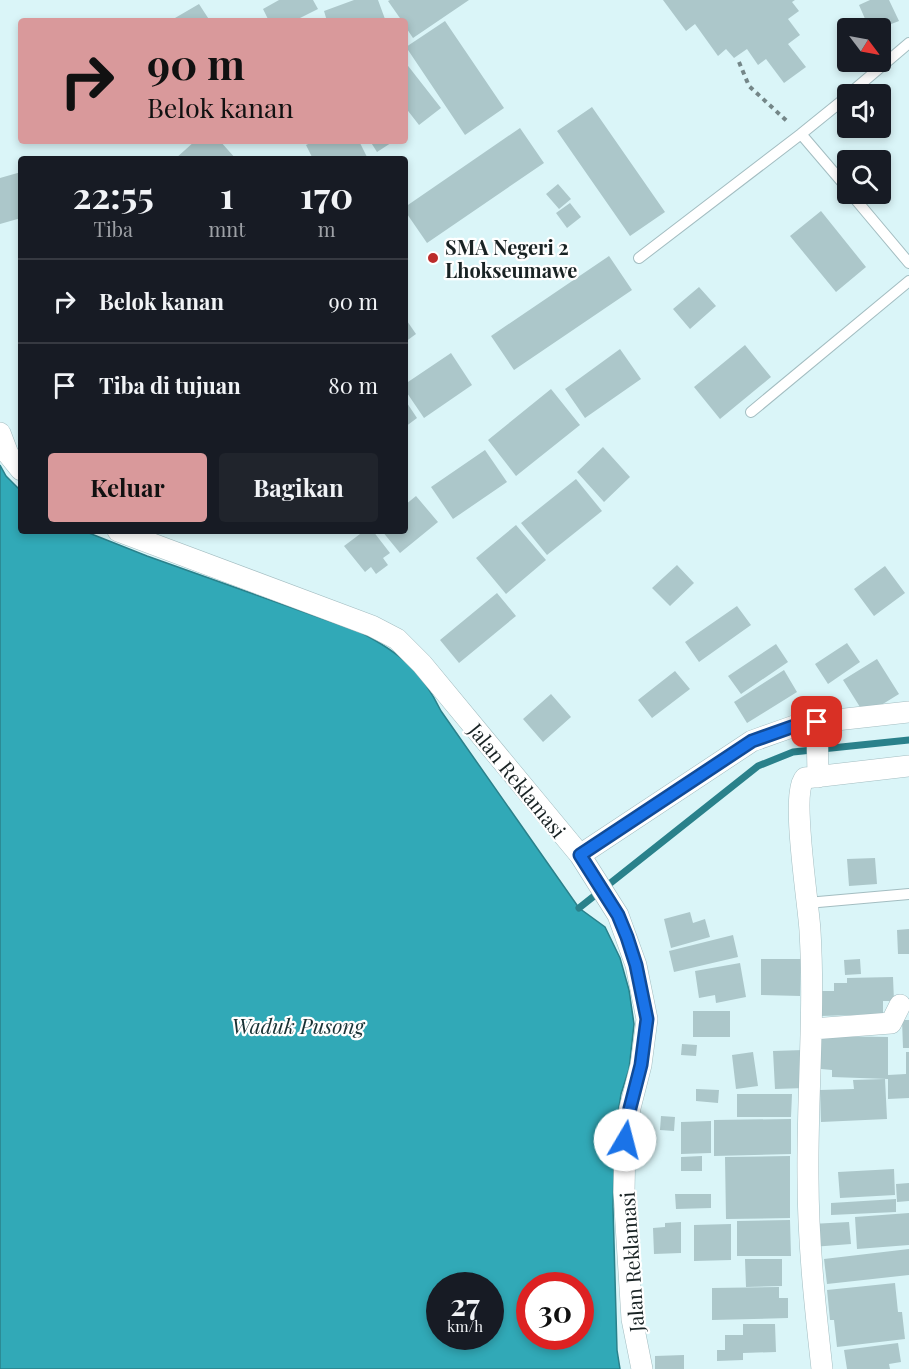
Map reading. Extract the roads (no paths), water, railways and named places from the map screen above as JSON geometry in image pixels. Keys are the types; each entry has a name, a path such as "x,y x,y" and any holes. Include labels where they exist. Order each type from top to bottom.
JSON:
{"street":[{"path":"0,434 8,454 18,466"},
{"name":"Jalan Reklamasi","path":"126,534 372,626 397,639 422,664 583,861 618,915 636,965 647,1019 641,1065 625,1140 624,1192 632,1319 642,1369"},
{"path":"583,861 752,741 800,724 817,726 909,712"},
{"path":"817,726 818,772"},
{"path":"822,1369 811,1251 808,1177 812,1029 810,931 801,846 799,795 805,778 818,772 909,766"},
{"path":"812,1029 891,1023 900,1005"}],"lane":[{"path":"861,84 909,43"},
{"path":"639,258 837,104"},
{"path":"801,134 837,176"},
{"path":"860,204 909,262"},
{"path":"751,412 909,281"},
{"path":"807,903 909,894"}],"water":[{"name":"Waduk Pusong","path":"0,465 6,476 18,488 18,534 92,534 360,632 398,655 426,684 441,711 579,908 605,927 620,958 629,990 634,1024 629,1069 621,1094 615,1133 613,1207 617,1350 620,1369 0,1369"}],"waterway":[{"path":"579,908 758,766 793,752 909,740"}],"place":[{"name":"SMA Negeri 2 Lhokseumawe","path":"433,258"}]}
